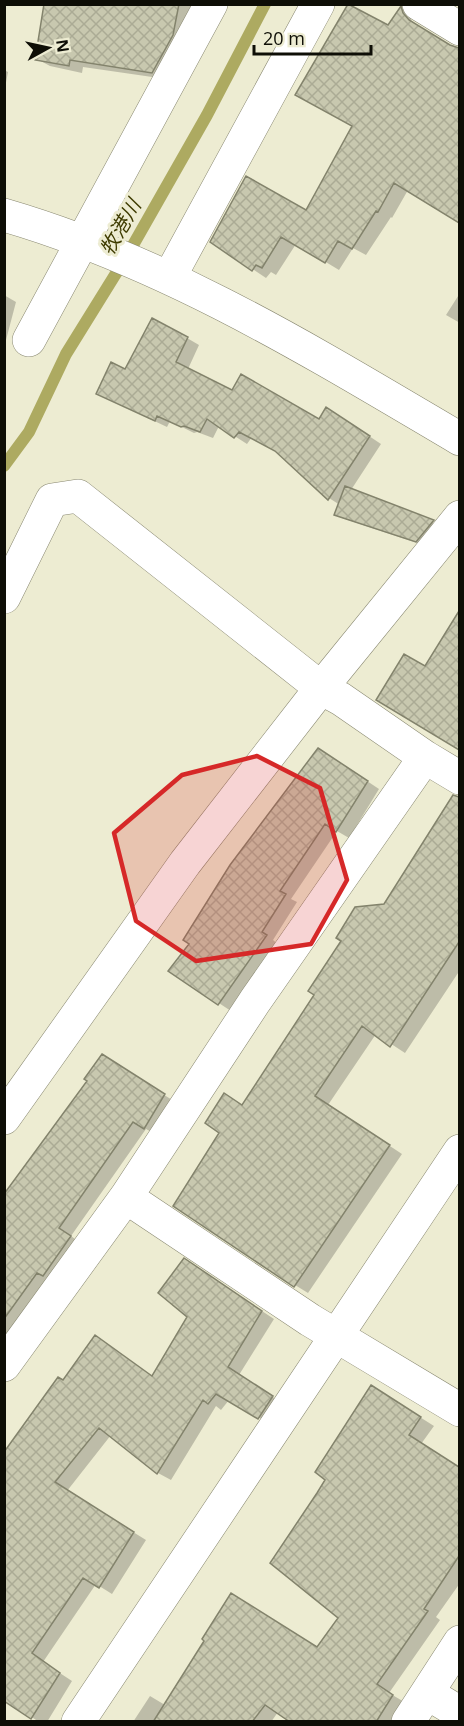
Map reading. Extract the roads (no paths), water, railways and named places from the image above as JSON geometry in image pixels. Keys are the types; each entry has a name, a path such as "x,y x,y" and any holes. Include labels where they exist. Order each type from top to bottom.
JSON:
{"street":[{"path":"29,340 90,245 211,4"},
{"path":"159,273 318,4"},
{"path":"419,4 459,29"},
{"path":"4,216 90,245 215,299 292,340 459,439"},
{"path":"4,597 52,500 78,496 321,688 342,699 425,758 459,778"},
{"path":"4,1118 184,863 459,517"},
{"path":"4,1365 126,1197 255,1001 425,758"},
{"path":"78,1722 459,1151"},
{"path":"126,1197 336,1336 459,1410"},
{"path":"408,1722 459,1642"},
{"path":"427,1693 459,1713"}],"waterway":[{"name":"牧港川","path":"4,466 29,432 66,354 128,254 207,115 265,4"}]}
